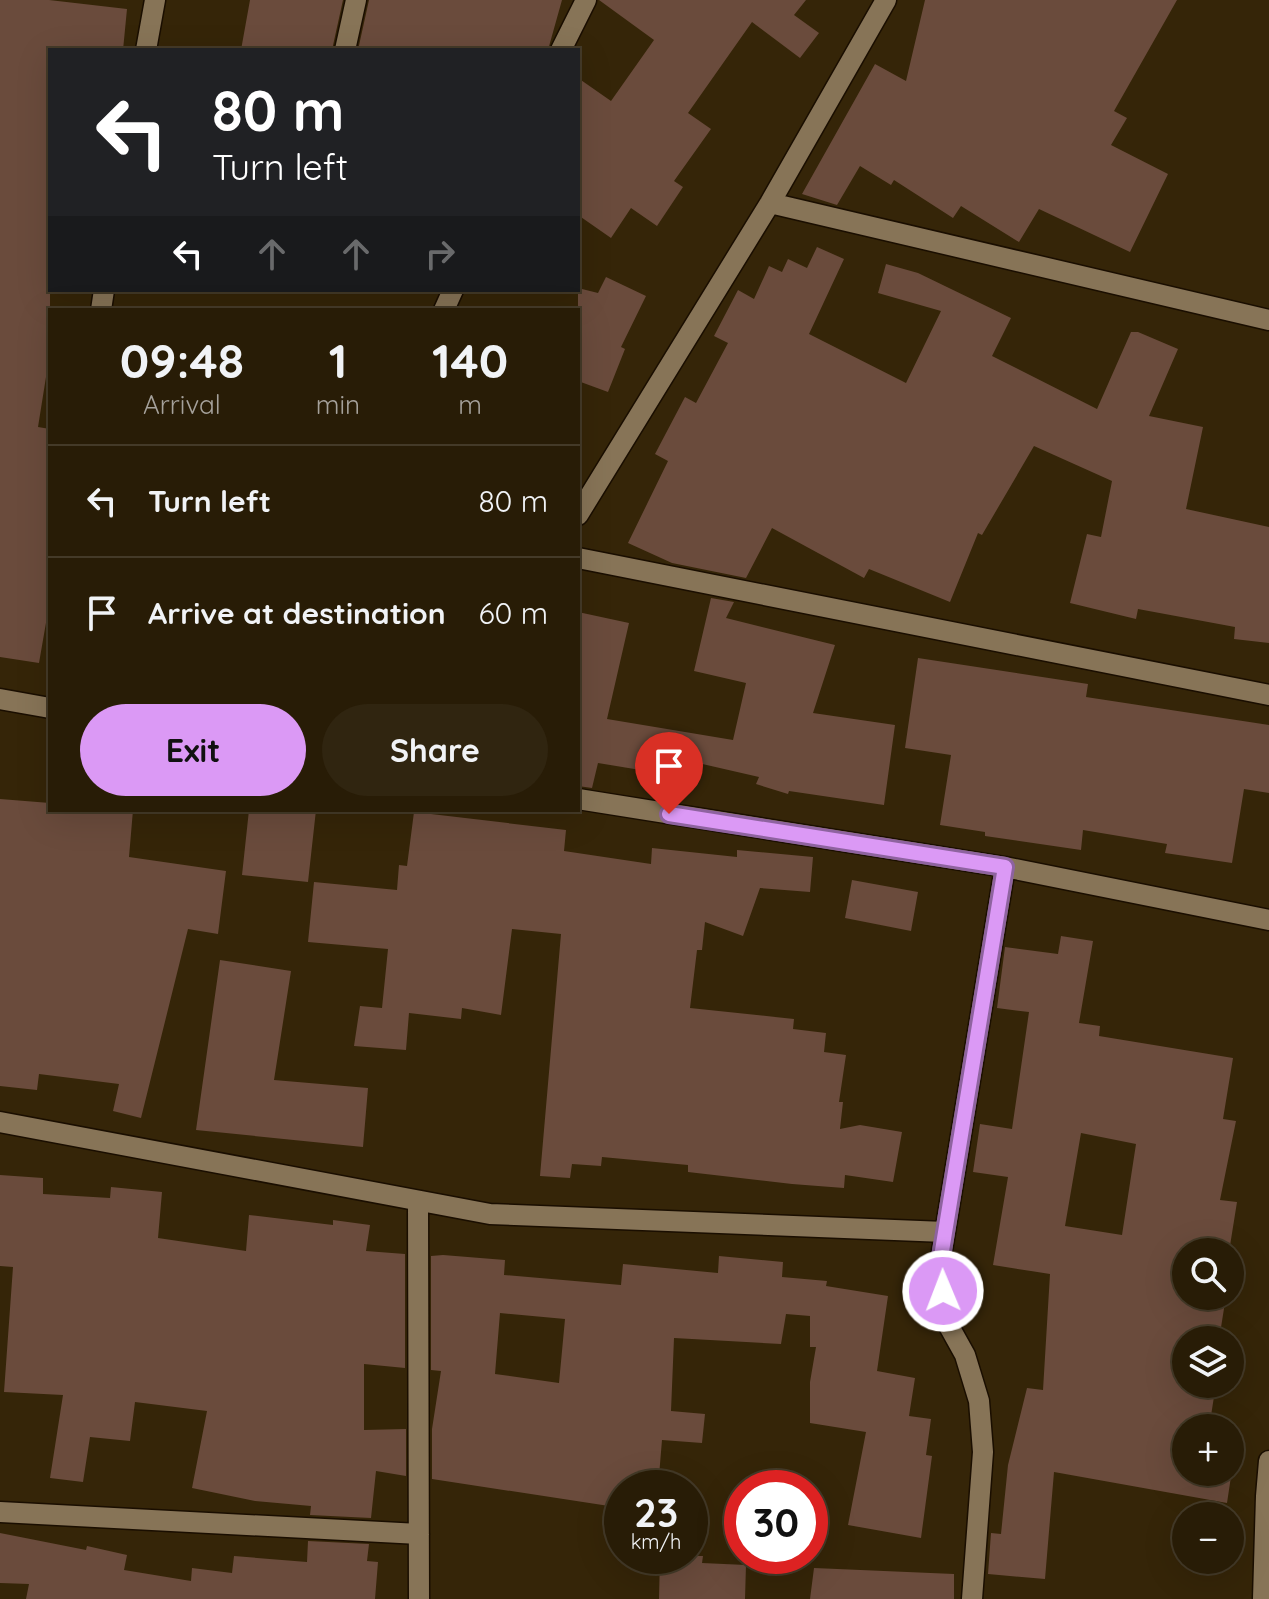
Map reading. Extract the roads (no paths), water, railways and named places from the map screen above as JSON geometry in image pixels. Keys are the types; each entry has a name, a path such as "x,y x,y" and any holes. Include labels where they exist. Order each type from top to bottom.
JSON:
{"street":[{"path":"146,48 155,0"},
{"path":"345,48 356,0"},
{"path":"562,48 586,0"},
{"path":"580,512 770,203 886,0"},
{"path":"770,203 1269,320"},
{"path":"580,558 1269,695"},
{"path":"0,699 48,708"},
{"path":"580,799 1005,867 1269,920"},
{"path":"972,1599 983,1452 979,1401 965,1355 945,1319 940,1263 1005,867"},
{"path":"0,1122 490,1214 945,1232"},
{"path":"418,1201 419,1599"},
{"path":"1263,1599 1269,1461"},
{"path":"0,1512 419,1534"}]}
